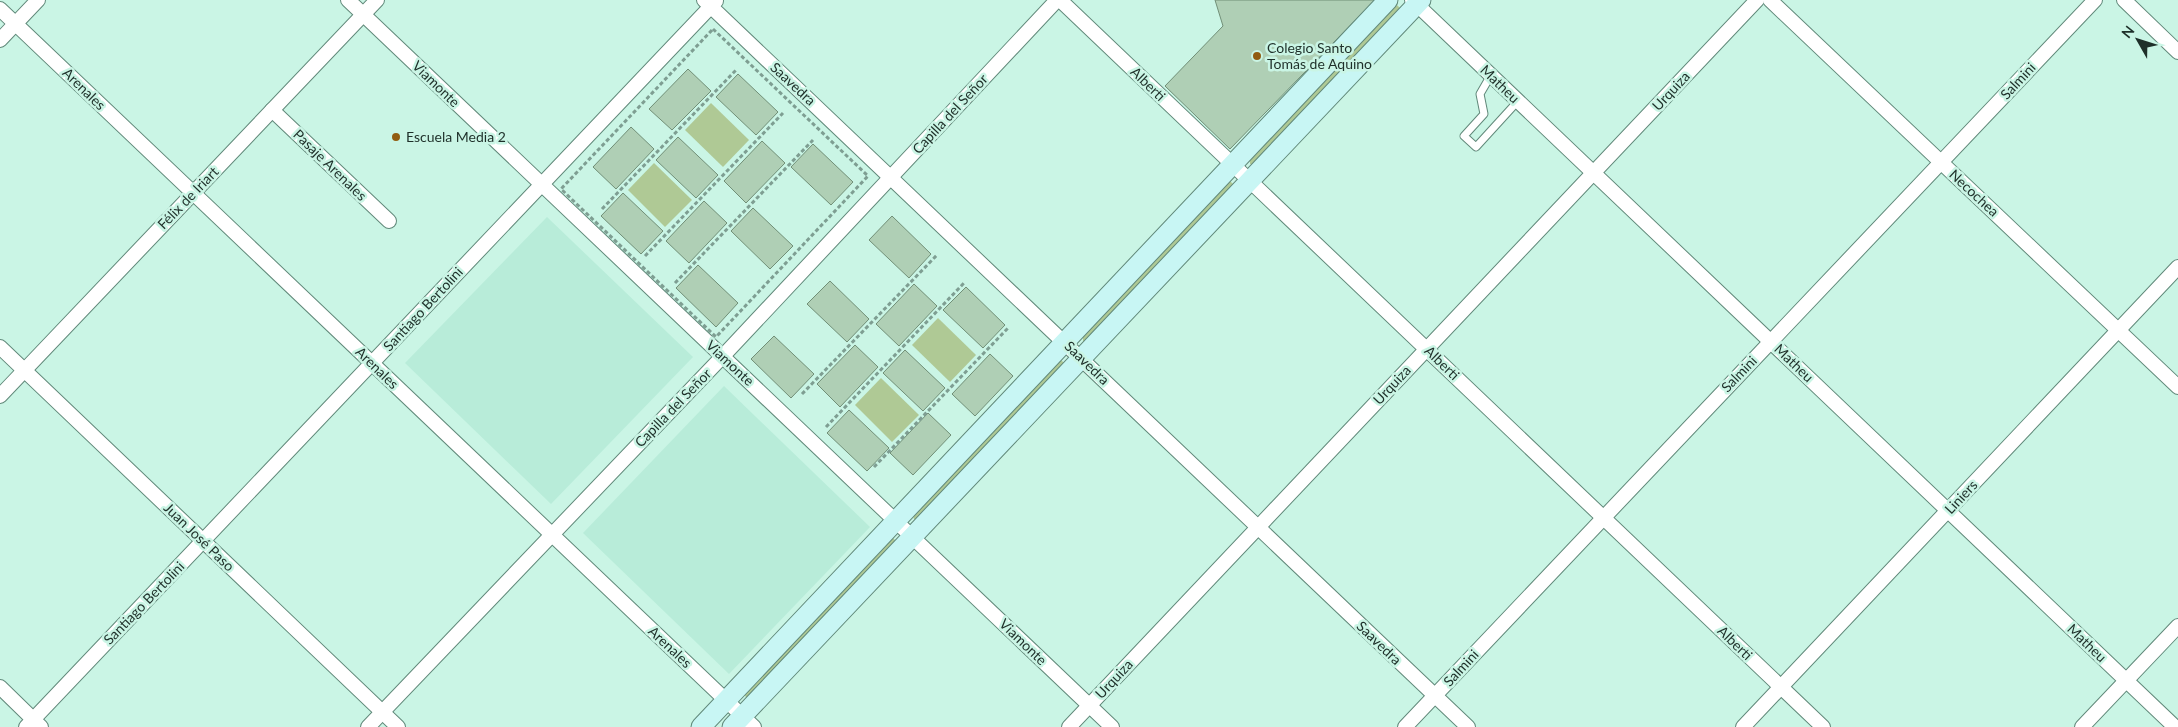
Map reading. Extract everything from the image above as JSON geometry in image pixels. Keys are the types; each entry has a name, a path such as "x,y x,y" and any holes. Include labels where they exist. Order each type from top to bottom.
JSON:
{"main road":[{"path":"700,727 1388,0"},
{"path":"743,723 912,536 1250,181 1417,1"}],"street":[{"path":"0,40 38,0"},
{"name":"Viamonte","path":"348,0 1112,727"},
{"name":"Félix de Iriart","path":"0,396 377,0"},
{"name":"Alberti","path":"1058,0 1233,164 1823,727"},
{"name":"Capilla del Señor","path":"368,727 723,356 1058,0"},
{"name":"Urquiza","path":"1069,727 1757,0"},
{"name":"Necochea","path":"1770,0 2178,387"},
{"name":"Salmini","path":"1405,727 2094,0"},
{"path":"2124,0 2178,52"},
{"name":"Matheu","path":"1417,1 1518,101 2175,727"},
{"name":"Saavedra","path":"710,2 1468,727"},
{"name":"Santiago Bertolini","path":"33,724 203,540 541,184 710,2"},
{"name":"Arenales","path":"0,9 726,700 743,723"},
{"name":"Pasaje Arenales","path":"272,110 389,221"},
{"name":"Liniers","path":"1743,727 2178,267"},
{"name":"Juan José Paso","path":"0,348 398,727"},
{"path":"2082,727 2178,626"},
{"path":"0,688 33,724"}],"lane":[{"path":"1491,75 1480,94 1484,114 1464,136 1476,147 1518,101"}],"path":[{"path":"714,29 868,176 716,337 561,189 714,29"},
{"path":"602,209 737,69"},
{"path":"645,256 783,113"},
{"path":"675,283 813,140"},
{"path":"802,394 936,255"},
{"path":"826,427 964,283"},
{"path":"874,467 1009,326"}],"shaded area":[{"path":"1397,5 1401,9 1253,165 1250,164 1250,158"},
{"path":"711,103 749,140 723,167 685,130"},
{"path":"654,163 692,200 665,227 628,190"},
{"path":"1230,181 1234,185 1086,342 1083,341 1083,335"},
{"path":"547,217 693,357 551,504 405,363"},
{"path":"938,318 976,355 950,382 912,345"},
{"path":"1061,360 1065,364 917,520 914,519 913,516"},
{"path":"881,378 919,415 892,442 855,405"},
{"path":"724,386 870,527 729,674 583,533"},
{"path":"893,538 897,542 749,698 746,697 744,694"}],"building":[{"name":"Colegio Santo Tomás de Aquino","path":"1215,0 1375,0 1230,149 1165,86 1223,26"},
{"path":"688,69 711,91 672,130 649,109"},
{"path":"738,74 778,112 756,135 716,97"},
{"path":"631,127 654,149 616,189 593,167"},
{"path":"678,137 718,175 696,198 656,160"},
{"path":"762,141 785,163 746,203 724,181"},
{"path":"813,144 853,182 831,205 791,167"},
{"path":"623,193 663,231 641,254 601,216"},
{"path":"704,201 727,223 689,263 666,241"},
{"path":"753,208 793,246 770,269 731,231"},
{"path":"892,216 931,254 909,278 869,240"},
{"path":"698,265 738,303 716,327 676,288"},
{"path":"830,281 869,319 847,342 807,304"},
{"path":"914,284 937,306 899,346 876,324"},
{"path":"966,287 1005,325 983,348 943,310"},
{"path":"774,336 814,374 791,398 751,359"},
{"path":"855,345 878,367 840,407 817,384"},
{"path":"905,350 945,388 923,411 883,373"},
{"path":"990,354 1013,376 975,416 952,394"},
{"path":"849,410 889,448 867,471 827,433"},
{"path":"928,413 951,435 913,475 890,453"}],"place":[{"name":"Colegio Santo Tomás de Aquino","path":"1257,56"},
{"name":"Escuela Media 2","path":"396,137"}]}
